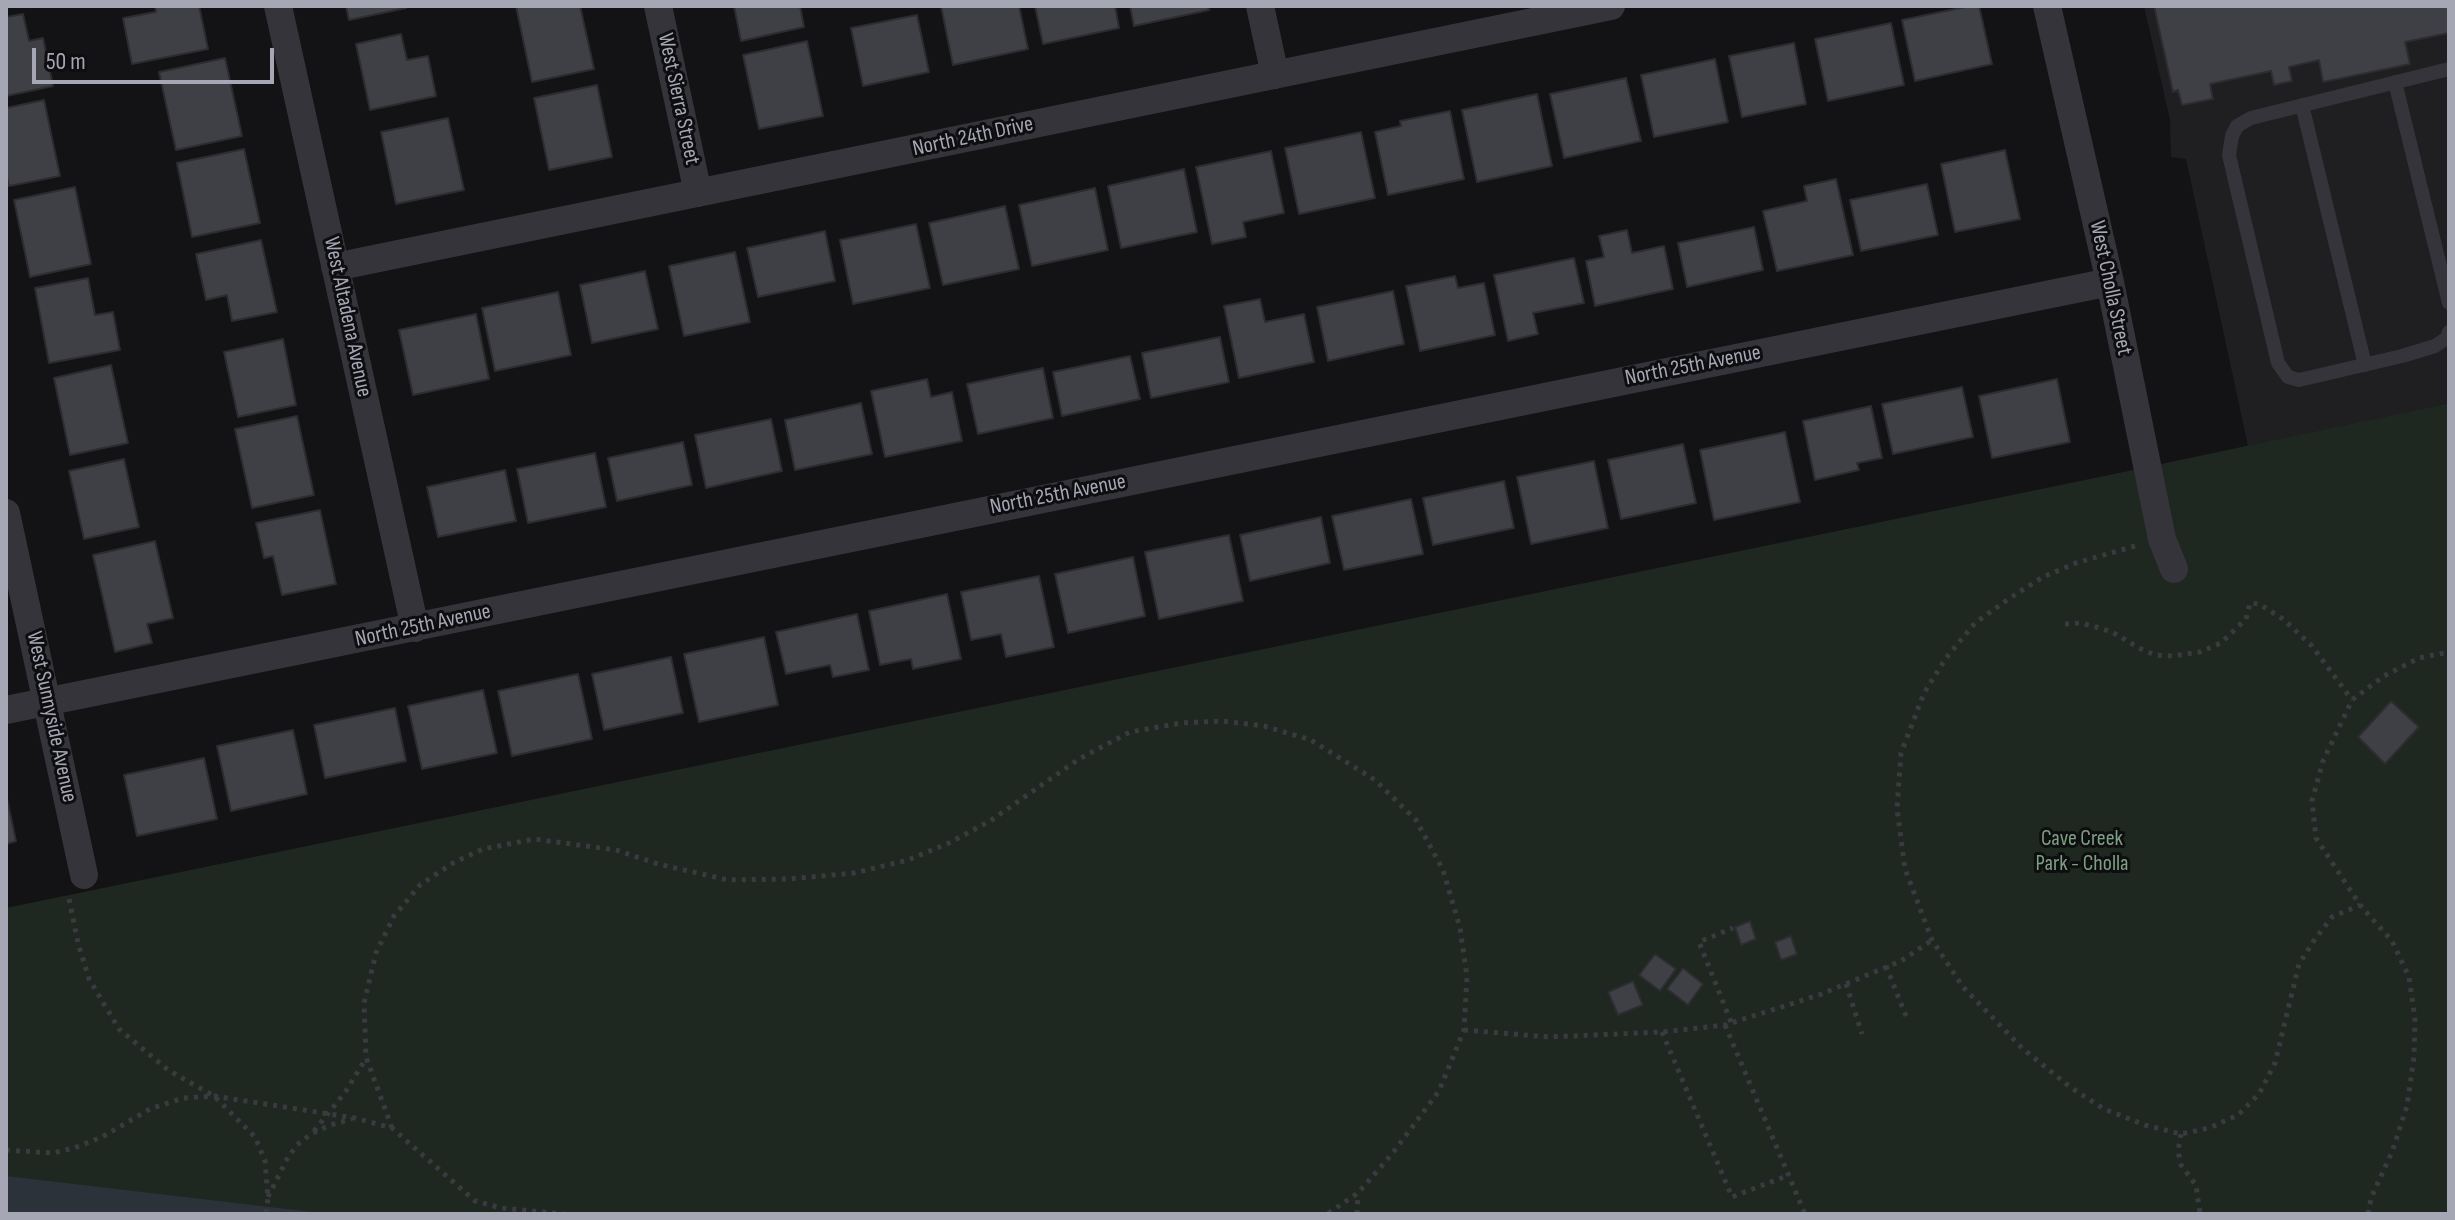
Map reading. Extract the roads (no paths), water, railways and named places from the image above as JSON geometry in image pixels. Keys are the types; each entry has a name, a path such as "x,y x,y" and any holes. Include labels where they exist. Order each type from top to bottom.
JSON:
{"street":[{"name":"West Altadena Avenue","path":"278,6 415,628"},
{"name":"West Sierra Street","path":"658,6 698,193"},
{"path":"1260,6 1275,75"},
{"name":"North 24th Drive","path":"335,267 1611,6"},
{"name":"West Cholla Street","path":"2047,6 2110,282 2162,539 2174,569"},
{"name":"North 25th Avenue","path":"6,710 2110,282"},
{"name":"West Sunnyside Avenue","path":"6,513 84,875"}],"lane":[{"path":"2449,69 2251,118 2237,126 2229,155 2278,363 2288,377 2299,380 2435,346 2447,338 2449,332"},
{"path":"2395,82 2449,303"},
{"path":"2302,105 2365,365"}],"park label":[{"name":"Cave Creek Park - Cholla","path":"2082,852"}]}
